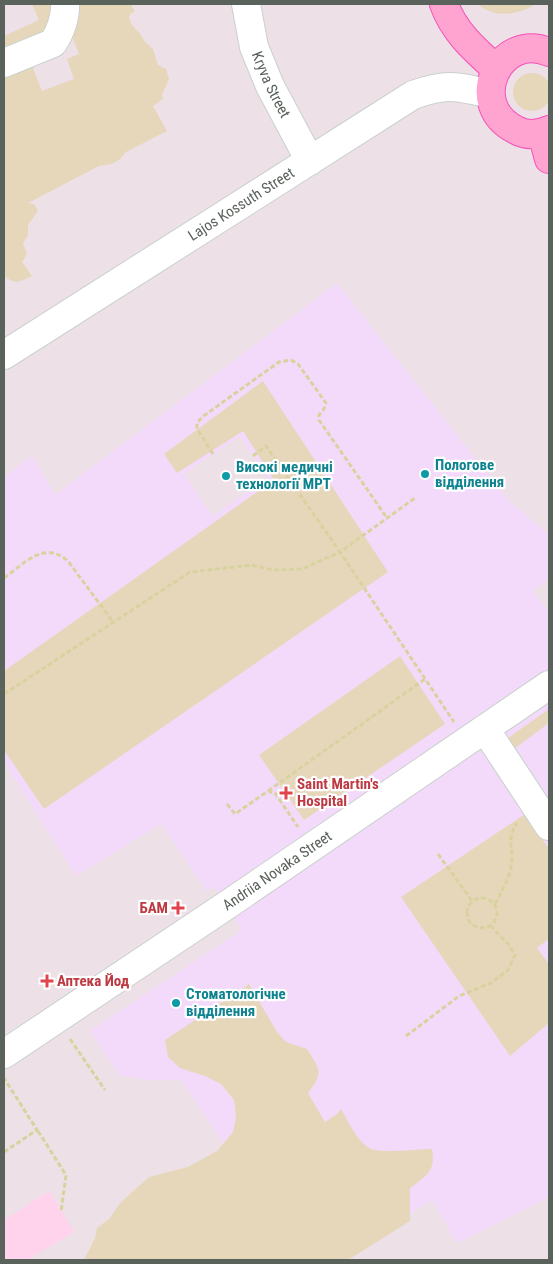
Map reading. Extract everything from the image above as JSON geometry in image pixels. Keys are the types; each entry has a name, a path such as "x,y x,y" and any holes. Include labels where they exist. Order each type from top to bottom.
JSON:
{"main road":[{"path":"444,4 456,29 472,48 493,81"},
{"path":"547,141 534,135 520,133 509,127 499,118 493,107 493,81 505,59 517,52 530,48 543,49 549,52"}],"street":[{"path":"4,63 53,43 60,28 66,8 65,4"},
{"name":"Kryva Street","path":"246,4 254,47 260,63 270,86 310,161"},
{"name":"Lajos Kossuth Street","path":"4,355 414,95 444,86 453,87 493,81"},
{"name":"Andriia Novaka Street","path":"4,1054 227,905 549,685"},
{"path":"485,730 549,826"}],"path":[{"path":"213,454 197,429 197,423 202,417 279,362 291,360 298,364 326,403 319,415 319,420 387,518"},
{"path":"253,456 266,446 340,552 457,727"},
{"path":"4,694 190,572 252,565 274,570 302,569 340,552 415,498"},
{"path":"4,578 38,554 49,551 61,555 68,561 114,622"},
{"path":"227,804 235,814 425,679"},
{"path":"268,791 274,793 301,832"},
{"path":"495,904 505,886 511,866 510,836 520,817"},
{"path":"438,854 472,901"},
{"path":"486,898 495,904 498,913 491,926 480,928 469,922 467,910 472,901 486,898"},
{"path":"406,1036 459,996 491,982 508,970 515,955 508,944 491,926"},
{"path":"69,1037 105,1090"},
{"path":"4,1077 66,1176 61,1212"},
{"path":"4,1152 37,1130"}],"shaded area":[{"path":"32,4 58,4 53,27 4,47 4,36 39,20"},
{"path":"72,4 131,4 135,12 131,13 129,18 132,25 153,49 158,65 166,69 169,79 162,95 163,99 153,106 167,131 126,152 112,164 99,166 28,203 34,204 38,211 28,225 28,236 23,243 27,254 22,262 32,276 15,282 4,276 4,73 30,61 42,91 74,79 67,59 79,54 71,34"},
{"path":"478,4 536,4 522,11 506,14 491,12"},
{"path":"532,73 546,78 551,92 546,106 532,111 518,106 513,92 518,78"},
{"name":"Saint Martin's Hospital","path":"337,283 509,501 549,535 549,579 533,591 549,613 549,1197 457,1243 432,1200 337,1260 226,1260 231,1155 181,1080 151,1080 120,1076 90,1031 242,930 214,887 207,891 161,824 76,876 4,762 4,476 32,456 55,495","holes":["240,436 268,478 212,516 184,474"]},
{"path":"263,381 388,572 44,809 4,750 4,671 274,480 243,431 177,473 164,454"},
{"path":"400,656 445,724 304,820 259,755"},
{"path":"549,709 549,723 510,752 506,743 508,738"},
{"path":"525,814 549,849 549,939 537,948 549,964 549,1023 510,1056 401,897"},
{"path":"249,984 277,1032 286,1042 307,1049 315,1062 318,1075 308,1093 325,1122 341,1109 364,1145 373,1150 432,1149 433,1162 429,1172 410,1188 410,1221 348,1260 84,1260 95,1238 97,1228 109,1219 121,1202 149,1177 188,1167 217,1151 233,1132 236,1117 234,1100 221,1084 205,1076 180,1068 168,1057 165,1040"},
{"path":"49,1191 74,1232 27,1260 4,1260 4,1220"}],"place":[{"name":"Пологове відділення","path":"425,474"},
{"name":"Високі медичні технології МРТ","path":"226,476"},
{"name":"Saint Martin's Hospital","path":"286,793"},
{"name":"БАМ","path":"178,908"},
{"name":"Аптека Йод","path":"47,981"},
{"name":"Стоматологічне відділення","path":"176,1003"}]}
